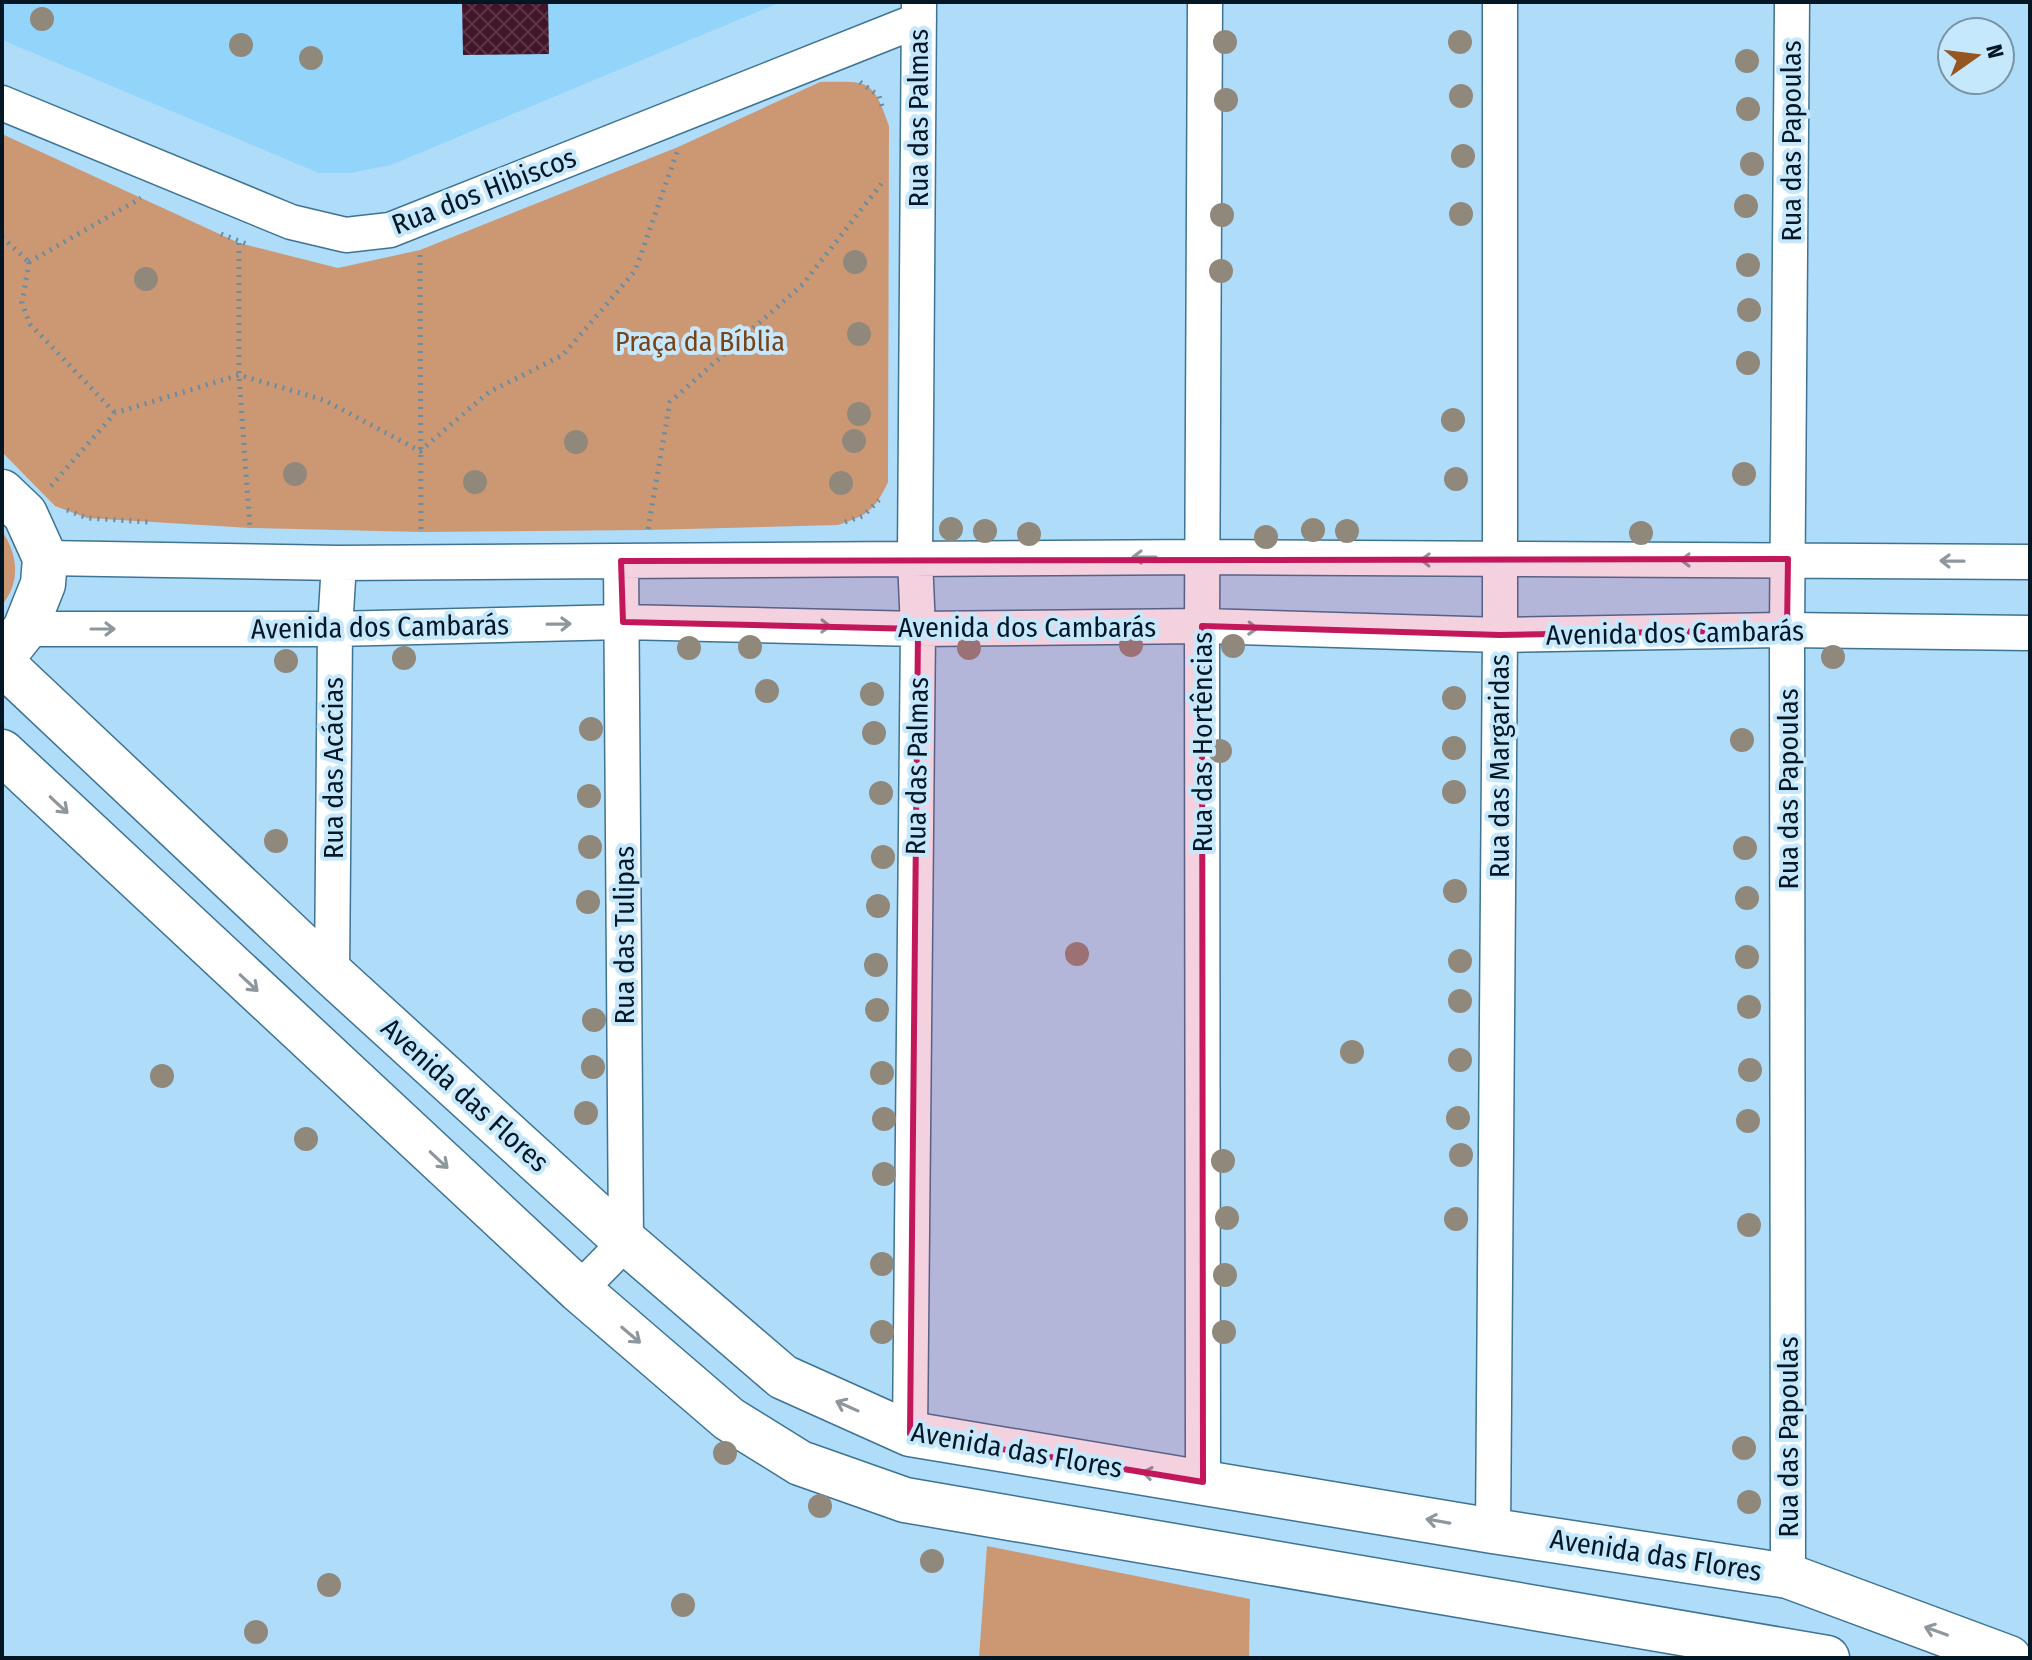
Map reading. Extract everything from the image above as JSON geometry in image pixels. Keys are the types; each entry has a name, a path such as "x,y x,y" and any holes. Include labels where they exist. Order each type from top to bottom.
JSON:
{"main road":[{"path":"2,492 25,514 45,558 43,584 10,650"},
{"name":"Avenida das Flores","path":"10,650 332,974 626,1242 783,1377 910,1434 1493,1531 1788,1576 2009,1658"},
{"path":"2,752 579,1290 729,1419 800,1463 905,1500 1827,1658"}],"street":[{"name":"Rua das Hortências","path":"1203,1482 1205,2"},
{"name":"Rua das Margaridas","path":"1493,1531 1500,635 1500,2"},
{"name":"Rua das Papoulas","path":"1788,1576 1787,630 1792,2"},
{"name":"Rua dos Hibiscos","path":"2,103 291,222 346,235 390,230 919,11"},
{"name":"Rua das Palmas","path":"910,1434 918,629 915,559 919,11"},
{"path":"45,558 339,563 627,546 915,559 1204,557 2030,562"},
{"name":"Rua das Tulipas","path":"626,1242 623,622 627,546"},
{"name":"Rua das Acácias","path":"332,974 335,629 339,563"},
{"name":"Avenida dos Cambarás","path":"10,650 335,629 623,622 918,629 1202,626 1500,635 1787,630 2030,633"},
{"path":"579,1290 626,1242"}],"path":[{"path":"847,82 861,82 879,96 884,111"},
{"path":"420,451 489,392 563,355 635,271 678,147 664,153"},
{"path":"648,530 670,402 803,284 890,173"},
{"path":"29,262 141,198 128,191"},
{"path":"211,230 253,246"},
{"path":"2,237 29,262"},
{"path":"239,243 239,375 250,528"},
{"path":"408,253 420,250 421,532"},
{"path":"29,262 22,303 30,324 115,413"},
{"path":"45,493 115,413 239,375 324,400 420,451"},
{"path":"838,525 863,516 877,505 883,494"},
{"path":"55,506 87,518 161,522"},
{"path":"235,527 266,528"},
{"path":"627,546 648,530 664,530"}],"highlighted area":[{"path":"1788,559 1787,630 1500,635 1202,626 1203,1482 910,1434 918,629 623,622 621,561"}],"shaded area":[{"path":"2,2 781,2 391,165 350,173 319,173 2,40"}],"green space":[{"name":"Praça da Bíblia","path":"820,82 849,82 866,86 878,98 889,126 888,482 874,505 857,518 838,525 421,532 250,528 87,518 55,506 2,452 2,134 239,243 338,268 420,250 678,147"},
{"path":"2,531 14,559 15,578 2,605"},
{"path":"987,1546 1250,1599 1249,1658 979,1658"}],"building":[{"path":"462,2 548,2 549,54 463,55"}]}
